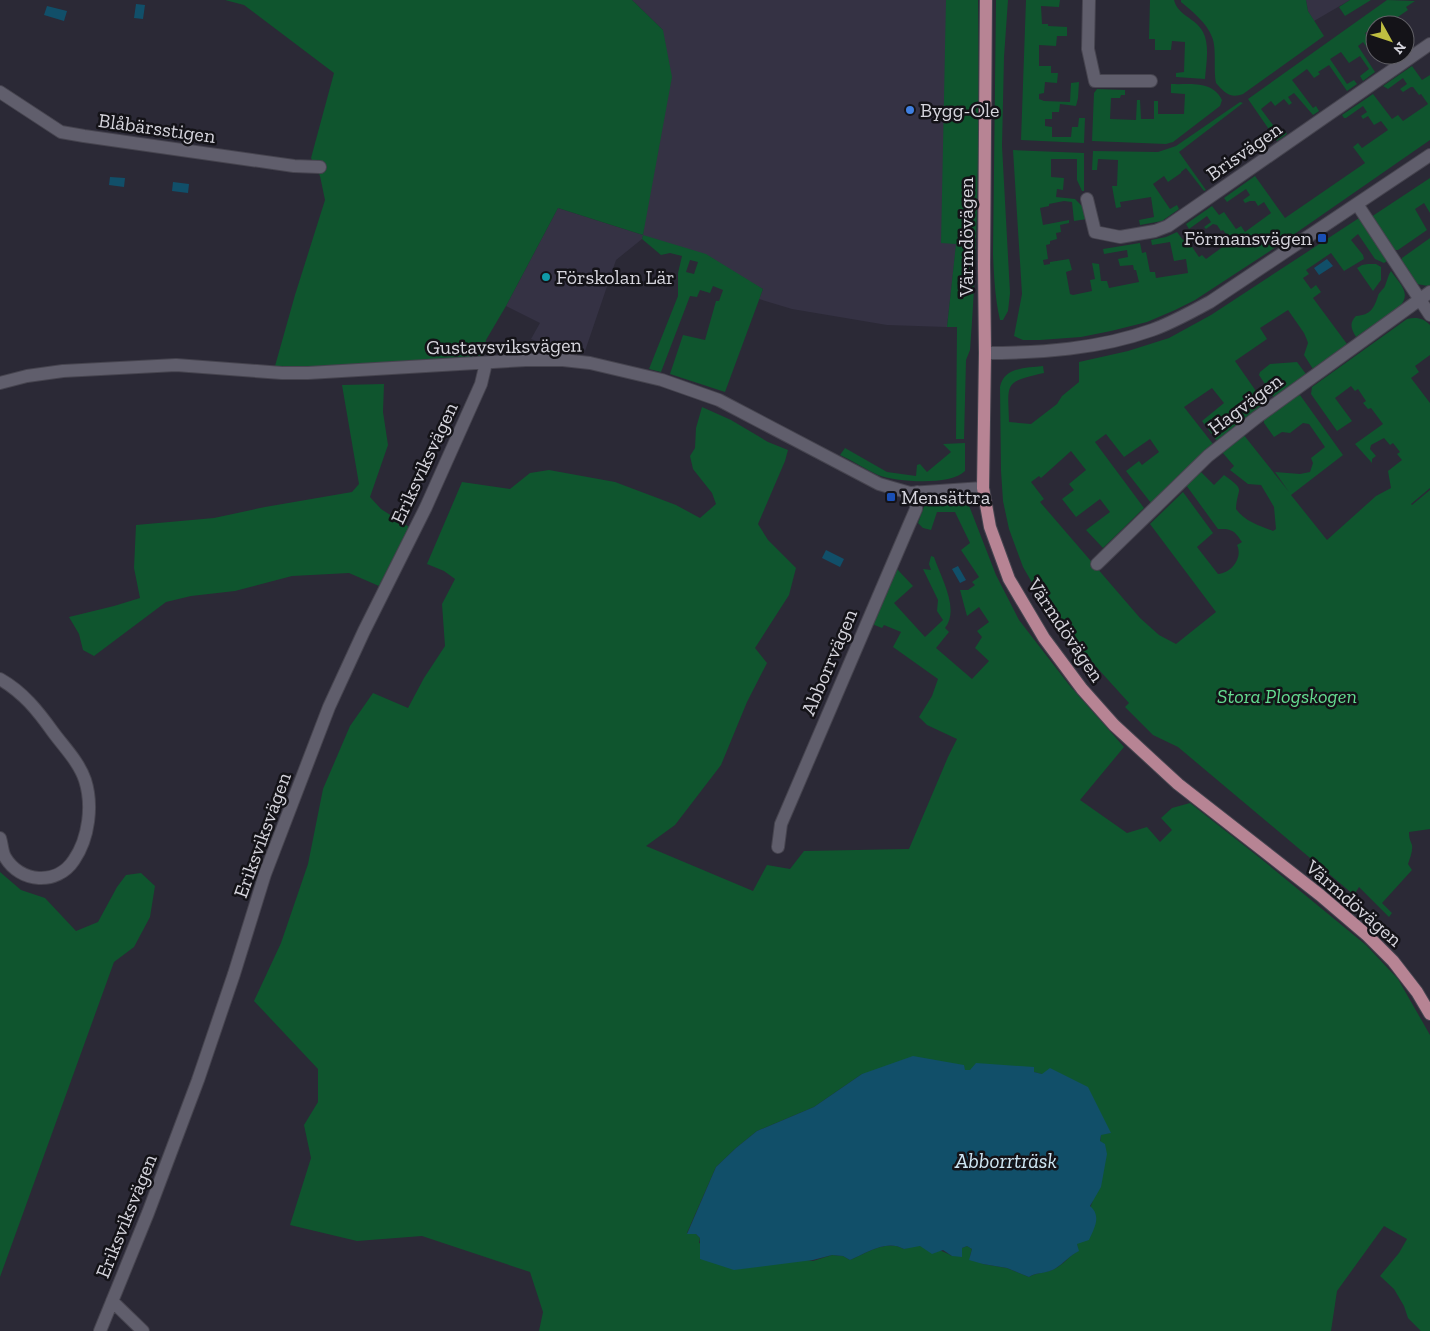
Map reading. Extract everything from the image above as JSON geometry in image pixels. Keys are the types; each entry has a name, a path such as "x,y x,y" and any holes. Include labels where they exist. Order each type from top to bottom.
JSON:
{"main road":[{"name":"Värmdövägen","path":"986,0 983,488 990,527 1009,578 1034,623 1082,690 1114,725 1160,768 1326,900 1368,936 1393,961 1417,992 1430,1014"}],"street":[{"path":"1089,0 1088,49 1095,81 1151,81"},
{"name":"Brisvägen","path":"1087,200 1095,232 1120,237 1155,231 1168,226 1430,44"},
{"name":"Blåbärsstigen","path":"0,92 61,132 294,166 320,167"},
{"path":"985,353 1066,349 1104,343 1151,330 1183,317 1210,302 1430,155"},
{"path":"1357,204 1425,296 1430,315"},
{"name":"Hagvägen","path":"1097,564 1208,456 1240,430 1425,296"},
{"name":"Gustavsviksvägen","path":"0,382 63,371 157,366 299,373 526,360 578,361 612,367 686,387 735,407 867,479 900,491 917,492 983,488"},
{"name":"Eriksviksvägen","path":"100,1331 148,1213 198,1080 265,874 330,708 364,632 426,507 481,384 486,363"},
{"name":"Abborrvägen","path":"778,846 781,824 916,510 917,492"},
{"path":"0,680 26,698 73,758 84,778 88,793 89,811 86,834 74,862 63,872 49,878 32,879 18,871 5,856 0,838"},
{"path":"112,1301 143,1331"}],"shaded area":[{"path":"632,0 963,0 958,230 947,327 887,325 792,309 759,299 763,289 643,236 642,239 616,260 584,354 555,352 545,344 531,339 540,323 506,306 558,208 643,235 663,30"},
{"path":"1306,0 1350,0 1314,21 1308,11"}],"green space":[{"path":"225,0 632,0 663,30 672,77 643,235 558,208 486,340 484,355 480,357 313,367 275,366 325,200 320,176 311,158 334,73 244,5"},
{"path":"946,0 978,0 977,219 970,350 966,360 964,439 956,439 957,327 947,327 956,244 941,243"},
{"path":"996,0 1008,0 1004,57 1002,146 1010,293 1008,311 1003,320 1000,320 997,304 993,254"},
{"path":"1026,0 1060,0 1059,7 1041,6 1042,24 1067,27 1067,36 1057,36 1056,46 1039,45 1039,66 1051,66 1051,73 1058,73 1057,83 1045,82 1044,93 1039,94 1039,99 1044,101 1070,102 1071,83 1079,82 1076,106 1060,104 1059,112 1052,112 1052,119 1045,119 1045,126 1052,127 1052,137 1071,137 1072,127 1078,127 1079,118 1085,118 1084,143 1021,140"},
{"path":"1150,0 1174,0 1179,10 1200,27 1206,43 1205,79 1176,77 1176,73 1184,72 1185,42 1172,41 1171,50 1155,50 1155,39 1149,39"},
{"path":"1181,0 1306,0 1308,11 1324,36 1243,94 1234,96 1225,92 1216,83 1212,37 1203,22"},
{"path":"1350,0 1371,0 1345,16 1339,7"},
{"path":"1387,0 1415,1 1406,7 1408,10 1401,15 1366,15"},
{"path":"1365,16 1365,45 1363,42 1358,46 1365,57 1365,63 1360,56 1349,63 1341,52 1330,59 1347,84 1354,80 1357,84 1347,91 1329,65 1318,72 1320,74 1314,78 1307,69 1292,80 1313,108 1316,106 1319,111 1313,115 1294,93 1288,97 1292,103 1289,105 1284,99 1275,106 1271,101 1261,109 1279,133 1284,130 1287,134 1277,141 1248,99"},
{"path":"1366,65 1370,65 1375,72 1363,81 1360,76 1369,69"},
{"path":"1412,66 1422,80 1430,75 1430,140 1270,251 1195,300 1147,322 1081,337 1023,340 1014,336 1022,294 1013,150 1084,153 1084,191 1082,191 1077,180 1077,159 1051,159 1051,177 1064,178 1063,190 1057,189 1056,197 1075,199 1084,208 1087,219 1074,221 1072,202 1064,201 1040,208 1043,225 1069,220 1069,223 1060,225 1061,232 1056,233 1057,239 1050,241 1050,244 1046,245 1048,259 1043,260 1044,265 1050,264 1050,262 1069,259 1072,270 1066,272 1070,294 1092,291 1090,280 1095,279 1092,263 1099,264 1101,281 1107,281 1109,288 1139,282 1133,265 1120,266 1118,259 1128,257 1127,250 1104,254 1103,249 1140,243 1142,253 1146,252 1150,272 1155,272 1156,278 1188,273 1186,259 1174,261 1170,242 1152,245 1151,240 1166,237 1177,232 1183,240 1186,238 1199,257 1202,255 1206,259 1231,241 1217,225 1213,224 1206,229 1204,227 1211,222 1207,216 1189,229 1186,224 1212,206 1219,215 1224,212 1236,229 1241,226 1245,232 1271,213 1264,202 1258,206 1255,201 1245,203 1243,200 1250,195 1246,189 1227,202 1224,198 1255,176 1285,218 1365,163 1353,147 1358,143 1362,148 1388,130 1381,121 1374,125 1368,116 1363,119 1361,116 1367,112 1363,106 1346,118 1342,115 1373,94 1392,119 1398,115 1403,121 1428,104 1413,87 1403,92 1400,89 1407,84 1403,78 1388,89 1383,86"},
{"path":"1171,84 1206,86 1218,94 1222,100 1220,106 1173,142 1166,144 1092,141 1094,93 1097,89 1125,90 1125,95 1121,95 1120,98 1111,98 1110,119 1136,120 1137,100 1140,100 1141,119 1154,119 1154,101 1158,101 1158,114 1184,114 1185,94 1171,93"},
{"path":"1240,102 1243,103 1179,152 1206,190 1204,191 1186,168 1168,182 1164,176 1153,184 1170,209 1177,205 1179,209 1162,221 1140,225 1139,220 1154,217 1151,197 1120,202 1121,207 1116,208 1112,186 1117,186 1118,160 1098,159 1097,170 1092,170 1093,151 1158,152 1176,146"},
{"path":"1430,178 1430,213 1424,203 1415,209 1427,230 1398,250 1393,250 1371,217"},
{"name":"Stora Plogskogen","path":"1359,218 1387,261 1384,263 1375,259 1358,234 1351,240 1364,259 1344,271 1331,253 1306,270 1309,274 1303,278 1311,289 1316,285 1321,292 1313,298 1347,344 1313,369 1304,355 1308,343 1307,340 1288,310 1260,328 1267,339 1235,361 1265,404 1217,441 1202,421 1224,403 1212,388 1184,407 1213,444 1151,503 1126,471 1139,461 1142,465 1159,452 1150,439 1124,457 1106,434 1095,442 1144,508 1103,548 1086,530 1110,512 1100,499 1076,517 1062,499 1074,490 1069,484 1086,470 1071,451 1041,478 1039,476 1031,482 1044,499 1040,502 1140,618 1159,635 1176,644 1216,612 1150,524 1183,492 1213,533 1197,547 1218,574 1232,568 1239,554 1237,545 1242,542 1232,531 1218,529 1186,485 1201,472 1214,485 1224,475 1238,487 1236,509 1239,513 1258,525 1273,531 1276,529 1274,507 1261,485 1248,484 1230,470 1234,466 1222,452 1243,434 1289,492 1275,472 1300,474 1310,472 1313,463 1311,458 1325,447 1309,424 1303,423 1290,433 1282,432 1274,437 1264,423 1264,419 1294,397 1300,395 1343,455 1291,495 1327,540 1376,496 1391,488 1388,471 1402,460 1397,454 1400,452 1393,443 1390,445 1384,438 1371,445 1370,449 1376,456 1372,459 1372,463 1355,444 1383,424 1371,408 1368,409 1363,403 1366,401 1358,389 1355,391 1351,386 1335,398 1352,421 1337,431 1311,394 1312,387 1407,319 1420,319 1430,325 1430,355 1415,366 1419,372 1411,378 1430,403 1430,488 1411,504 1430,490 1430,829 1409,832 1412,847 1408,864 1412,870 1382,903 1392,913 1389,917 1359,887 1354,895 1178,747 1153,735 1125,707 1129,703 1053,619 1023,567 1009,529 1003,501 1001,471 1000,387 1002,380 1011,372 1023,368 1043,366 1044,373 1015,382 1009,392 1009,422 1031,424 1057,404 1062,396 1079,382 1079,362 1128,351 1169,338 1211,315"},
{"path":"643,235 706,254 763,289 725,392 670,374 683,335 705,340 716,301 719,301 723,290 713,286 710,293 700,290 697,297 690,296 661,372 649,369 678,296 678,273 682,256 670,253 661,255 642,239","holes":["690,260 698,262 694,274 686,272"]},
{"path":"1430,238 1430,286 1428,286 1417,284 1402,264 1402,258"},
{"path":"1368,264 1376,264 1381,267 1381,280 1373,291 1357,268"},
{"path":"1391,271 1405,292 1403,301 1400,306 1356,337 1352,329 1352,321 1356,316 1371,310 1379,293 1385,286"},
{"path":"1297,362 1306,374 1274,398 1259,375 1260,372 1270,364"},
{"path":"384,384 383,412 388,445 370,497 381,509 409,527 379,586 349,573 292,576 235,591 191,596 166,602 94,656 83,650 79,634 69,617 140,598 134,568 136,525 214,518 352,492 359,484 342,385"},
{"path":"702,407 731,420 768,442 788,450 758,524 768,540 796,568 789,595 755,648 767,663 747,702 721,765 675,825 646,846 753,891 767,865 790,869 804,851 909,849 957,739 927,725 919,717 932,696 938,679 893,647 901,632 884,625 882,628 872,624 897,569 913,586 894,603 925,637 943,620 937,611 938,600 923,569 931,570 929,564 931,556 934,557 945,584 951,612 945,628 949,632 936,648 972,679 989,661 975,648 982,637 977,631 989,622 979,607 967,616 960,590 968,590 975,585 972,582 979,577 961,550 970,543 955,512 937,512 931,530 923,528 918,523 925,504 933,501 968,503 996,575 1019,620 1070,686 1124,747 1080,800 1127,833 1147,827 1160,842 1172,830 1161,818 1172,808 1190,803 1366,945 1398,979 1430,1035 1430,1331 1421,1331 1408,1318 1404,1306 1394,1289 1380,1276 1399,1253 1407,1239 1384,1226 1337,1291 1331,1331 539,1331 543,1312 530,1272 422,1236 357,1241 290,1225 311,1158 304,1125 318,1102 318,1069 254,1001 281,943 308,864 323,789 350,726 373,693 408,708 424,678 445,646 442,604 455,579 444,571 427,564 462,482 510,489 530,473 549,470 615,482 676,505 700,518 716,504 712,493 693,469 690,456 695,448 696,428","holes":["1034,1067 1034,1072 1042,1074 1110,1133 1101,1134 1093,1200 1077,1244 1078,1251 1053,1270 1029,1277 1007,1268 983,1264 970,1256 972,1249 967,1246 962,1248 961,1253 952,1256 922,1246 904,1249 897,1246 883,1246 850,1260 843,1256 832,1255 813,1261 699,1243 700,1238 696,1234 687,1233 716,1167 736,1148 757,1131 814,1107 862,1074"]},
{"path":"965,443 965,471 958,476 936,481 910,481 878,475 840,455 845,448 887,472 916,476 917,465 920,464 927,472 951,452 943,444"},
{"path":"0,872 21,890 45,898 76,931 98,922 117,887 126,875 141,873 155,886 150,917 134,947 114,962 0,1277"}],"water":[{"path":"136,4 145,5 143,19 134,18"},
{"path":"47,6 67,11 64,21 44,15"},
{"path":"110,177 125,178 124,187 109,185"},
{"path":"173,182 189,184 188,193 172,191"},
{"path":"1327,259 1333,266 1319,275 1314,268"},
{"path":"826,550 844,559 840,567 822,558"},
{"path":"958,566 966,580 960,583 952,569"},
{"name":"Abborrträsk","path":"913,1056 964,1065 965,1070 970,1070 976,1063 1034,1067 1034,1072 1042,1074 1050,1068 1088,1087 1111,1133 1101,1135 1100,1141 1105,1144 1107,1154 1101,1187 1090,1206 1096,1214 1096,1223 1089,1240 1077,1244 1079,1251 1053,1270 1029,1277 1007,1268 969,1260 972,1249 967,1246 962,1248 962,1257 952,1256 943,1250 932,1254 920,1246 904,1249 897,1246 883,1246 850,1260 843,1256 832,1255 813,1260 734,1270 700,1259 700,1238 696,1234 687,1234 716,1167 757,1131 814,1107 862,1074"}],"place":[{"name":"Bygg-Ole","path":"910,110"},
{"name":"Förmansvägen","path":"1322,238"},
{"name":"Förskolan Lär","path":"546,277"},
{"name":"Mensättra","path":"891,497"}]}
